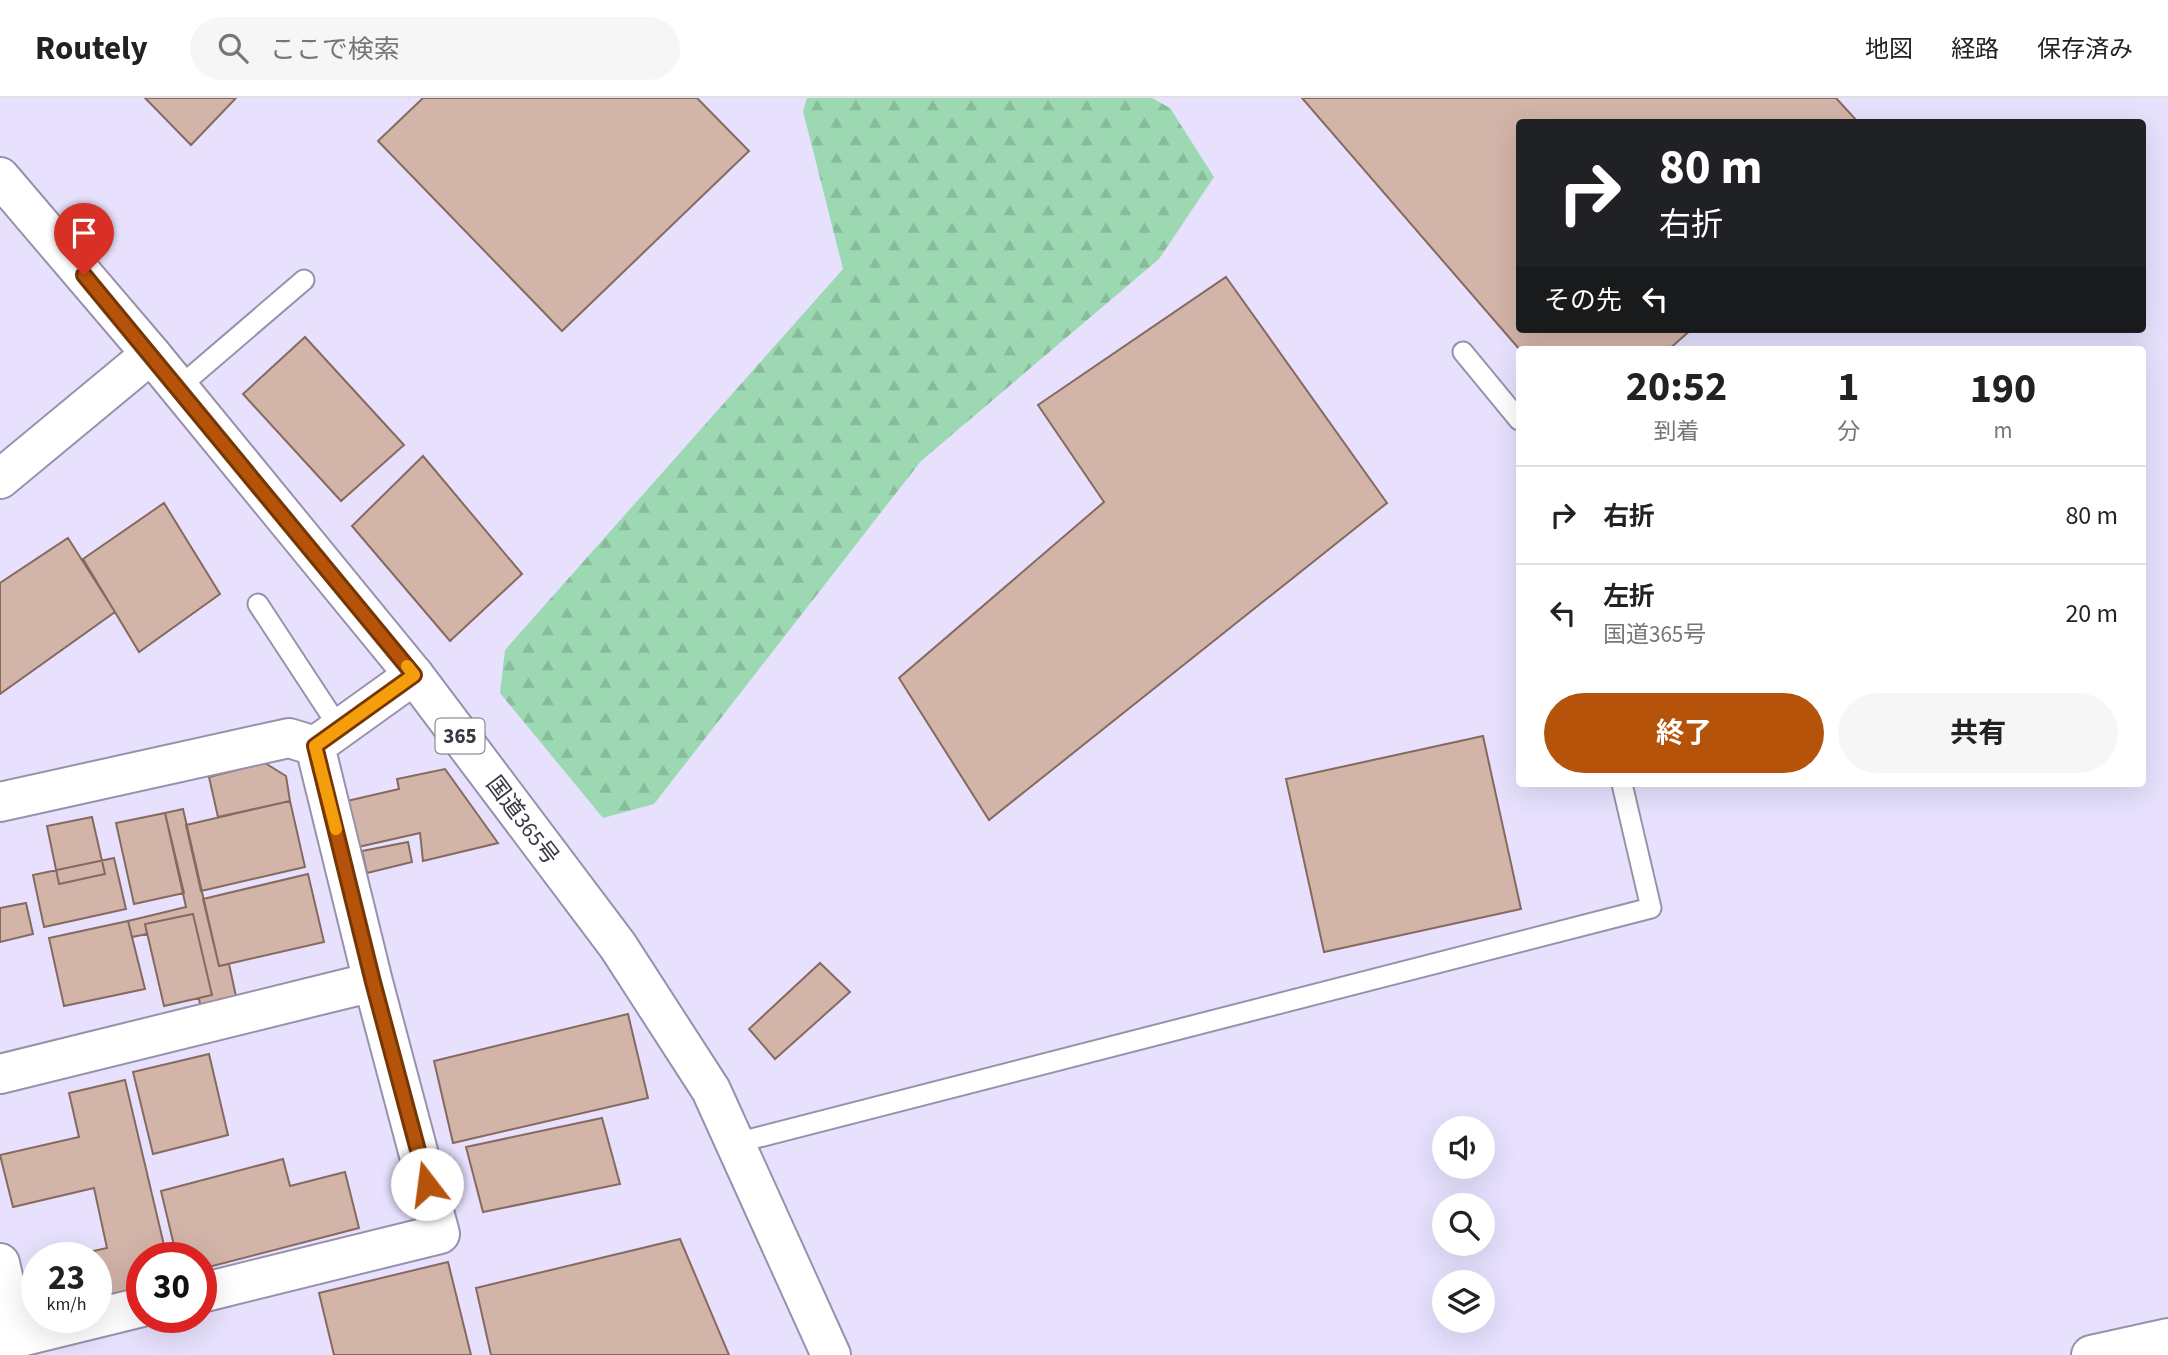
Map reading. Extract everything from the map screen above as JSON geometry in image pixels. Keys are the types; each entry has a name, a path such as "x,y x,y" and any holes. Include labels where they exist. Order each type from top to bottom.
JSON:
{"main road":[{"name":"国道365号","path":"0,177 151,354 414,675 618,946 711,1090 831,1355"},
{"path":"0,479 151,354"},
{"path":"0,802 289,738 328,738 414,675"},
{"path":"217,1289 440,1234 373,982 328,738"},
{"path":"0,1074 373,982"},
{"path":"0,1263 8,1340 126,1311"},
{"path":"2091,1355 2168,1338"}],"lane":[{"path":"178,388 304,280"},
{"path":"1463,352 1516,416"},
{"path":"258,604 328,738"},
{"path":"736,1143 1651,908 1623,787"}],"green space":[{"path":"807,98 1152,98 1170,108 1214,177 1159,259 921,461 654,804 603,818 500,693 505,650 843,269 803,111"}],"building":[{"path":"145,98 236,98 191,145"},
{"path":"423,98 697,98 749,151 562,331 378,141"},
{"path":"1302,98 1836,98 1855,119 1516,119 1516,333 1687,333 1673,346 1517,346"},
{"path":"1226,277 1387,503 989,820 899,678 1104,502 1038,405"},
{"path":"305,337 404,445 341,501 243,394"},
{"path":"423,456 522,574 450,641 352,526"},
{"path":"164,503 220,594 139,652 83,559"},
{"path":"68,538 115,612 0,694 0,583"},
{"path":"1483,736 1521,909 1324,952 1286,779"},
{"path":"265,763 286,776 290,801 218,817 209,777"},
{"path":"445,769 498,843 423,861 420,833 358,847 347,801 399,789 397,779"},
{"path":"290,801 305,867 201,891 186,825"},
{"path":"183,809 219,966 229,964 237,1001 201,1010 199,998 212,995 193,914 145,924 147,934 132,937 128,921 186,907 165,813"},
{"path":"165,813 184,893 134,904 116,823"},
{"path":"92,817 105,874 59,884 47,826"},
{"path":"408,842 412,862 367,873 362,851"},
{"path":"114,858 126,909 44,927 33,875"},
{"path":"308,874 324,942 219,966 203,899"},
{"path":"26,903 33,934 0,942 0,908"},
{"path":"193,914 212,995 164,1006 145,924"},
{"path":"128,921 145,989 64,1006 49,938"},
{"path":"820,963 850,992 775,1059 749,1029"},
{"path":"628,1014 648,1098 453,1143 434,1061"},
{"path":"209,1054 228,1135 153,1154 133,1072"},
{"path":"125,1080 163,1242 126,1242 126,1296 112,1299 112,1242 106,1242 94,1188 13,1207 0,1155 79,1137 69,1093"},
{"path":"602,1118 620,1184 483,1212 466,1147"},
{"path":"283,1159 290,1186 345,1172 359,1228 217,1265 217,1242 173,1242 161,1191"},
{"path":"680,1239 729,1355 491,1355 476,1288"},
{"path":"448,1262 471,1355 334,1355 319,1293"}],"slow traffic":[{"path":"336,829 315,746 414,675 407,666"}],"route":[{"path":"84,275 414,675 315,746 373,982 427,1184"}]}
